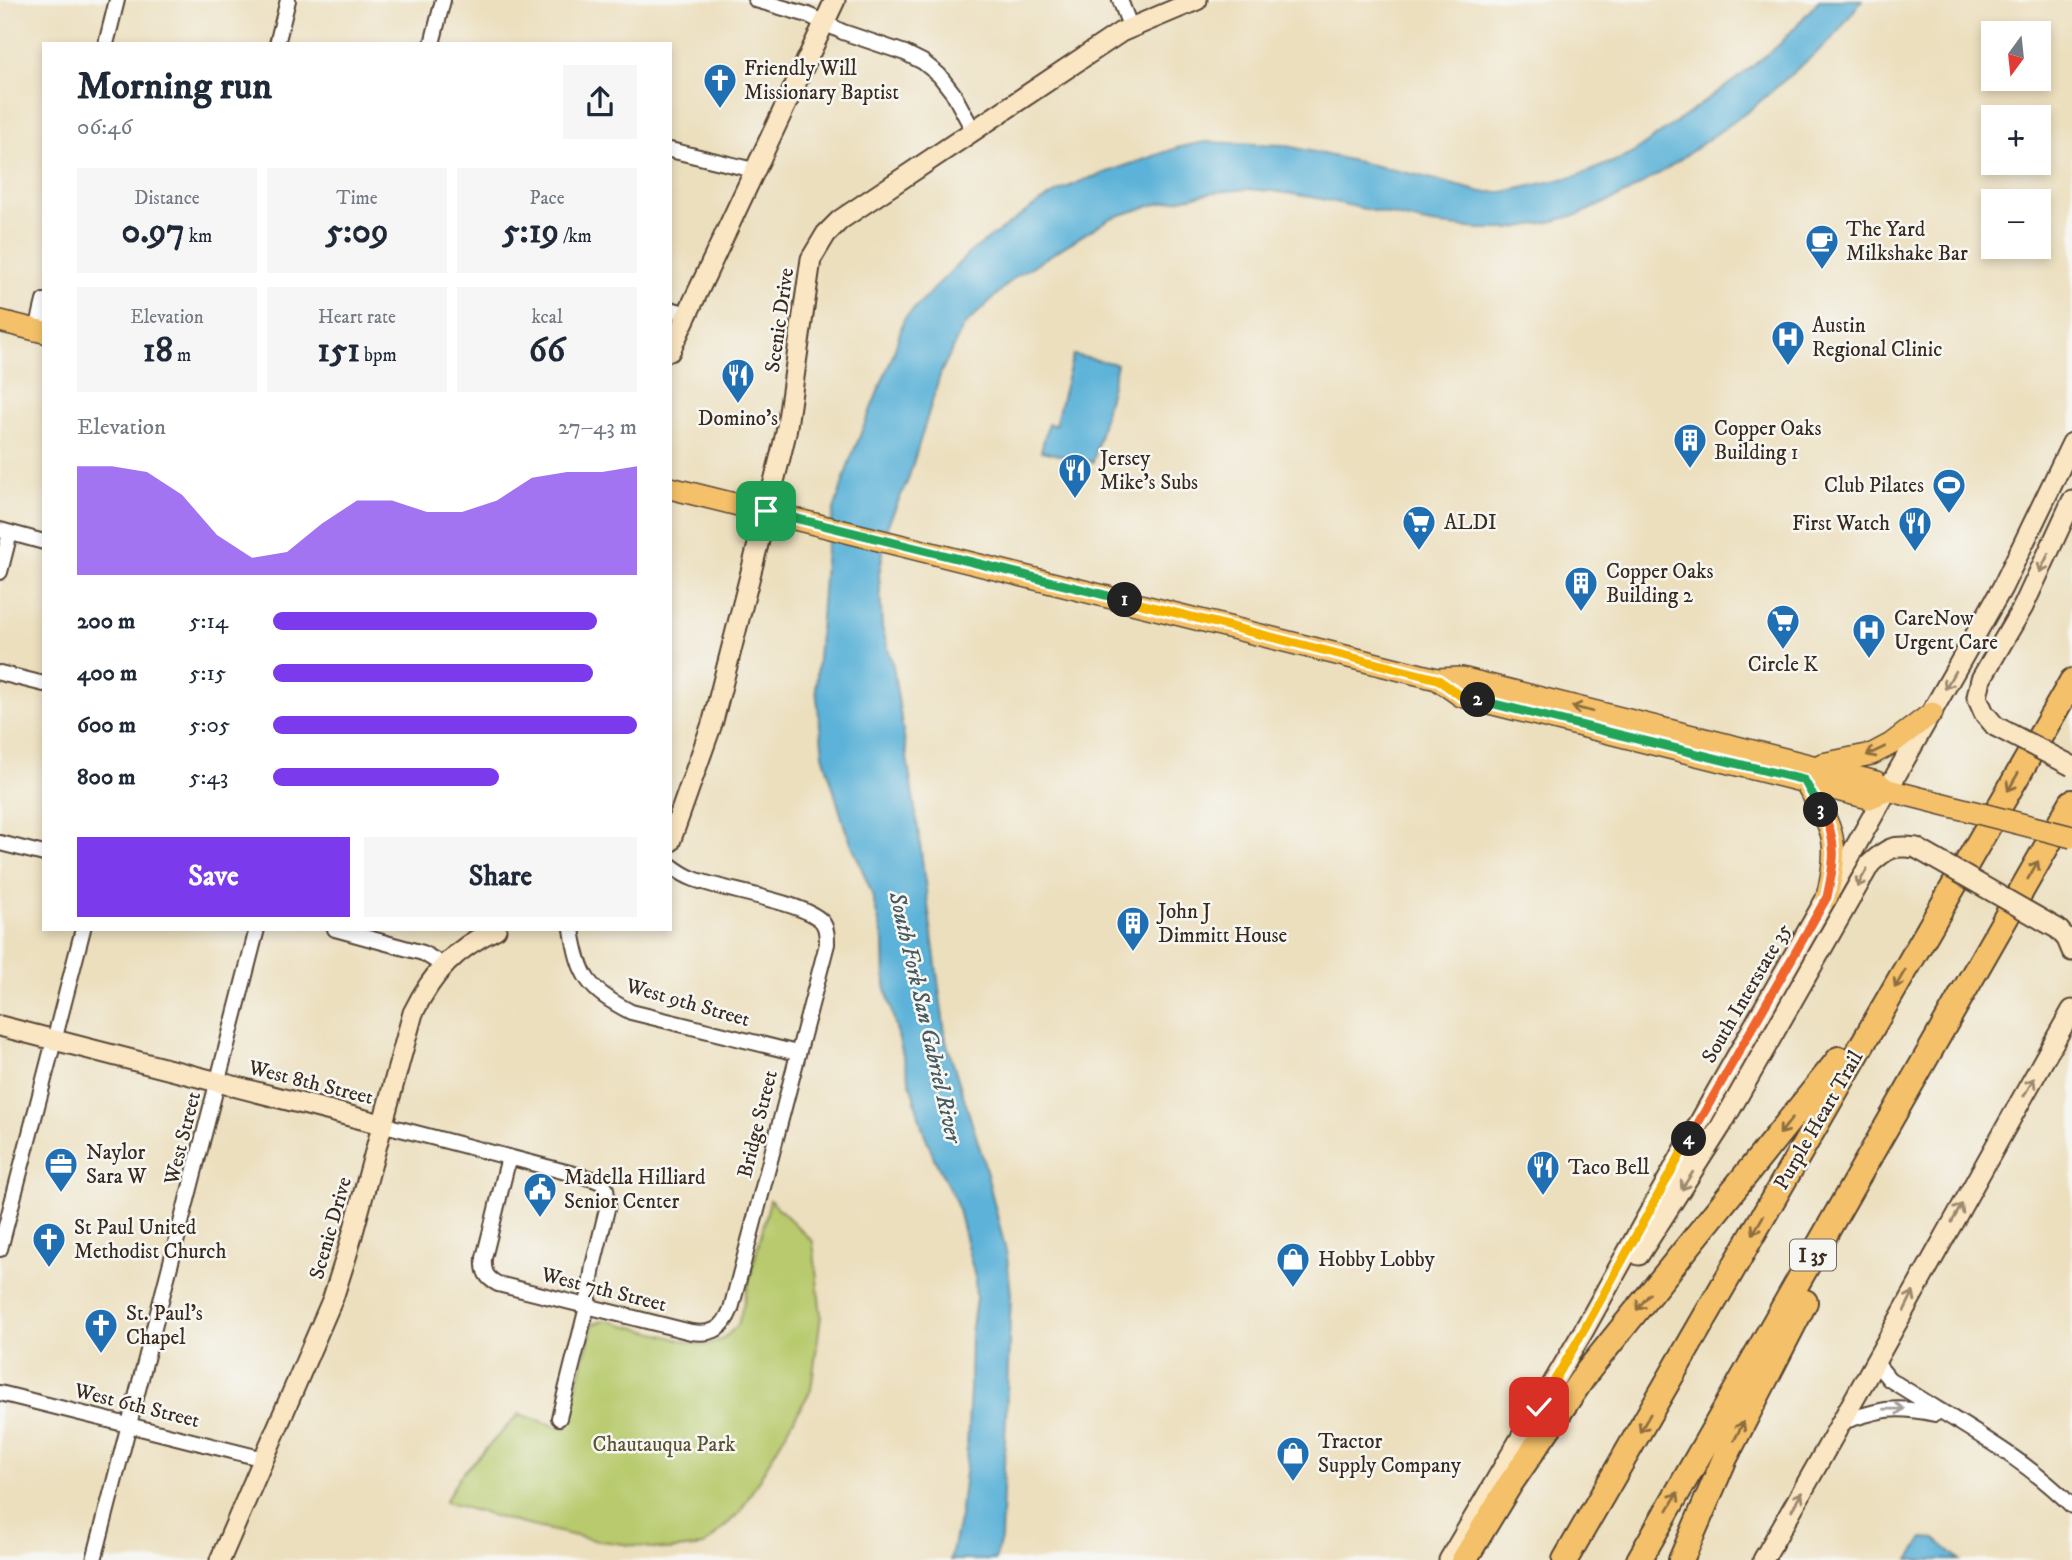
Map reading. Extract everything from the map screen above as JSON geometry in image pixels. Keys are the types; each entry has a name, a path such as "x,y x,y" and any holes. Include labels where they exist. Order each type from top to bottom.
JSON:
{"highway":[{"name":"Purple Heart Trail","path":"1565,1560 2072,681"},
{"name":"I 35","path":"1639,1560 2072,802"},
{"path":"1681,1560 1726,1458 1791,1327 1874,1180 1987,950"},
{"path":"1464,1560 1510,1484 1587,1372 1840,1058 1878,1018"}],"main road":[{"path":"672,342 679,312 754,170 835,0"},
{"name":"Scenic Drive","path":"672,836 713,721 786,433 808,272 817,247 840,220 1130,26 1197,0"},
{"path":"0,321 40,331"},
{"name":"South Interstate 35","path":"1448,1560 1584,1330 2002,588 2072,443"},
{"path":"672,488 1437,679 1461,696 1806,773 1870,798 1888,790 2072,837"},
{"path":"2072,501 2023,607 1981,680 1977,697 1984,713 1996,726 2072,766"},
{"path":"1806,773 1872,754 1891,744 1931,713"},
{"path":"1806,773 1832,836 1834,865 1827,897"},
{"path":"1584,1330 1644,1247 1721,1126 1870,864 1885,850 1901,846 1916,848 2058,929 2067,939 2072,951"},
{"name":"Scenic Drive","path":"220,1560 333,1298 363,1199 413,1013 422,993 443,965 460,950 493,931"},
{"path":"1763,1560 2072,1010"},
{"name":"West 8th Street","path":"0,1026 382,1124"}],"street":[{"path":"106,42 117,0"},
{"path":"278,42 288,0"},
{"path":"432,42 443,0"},
{"path":"756,0 824,21 842,32 905,53 923,62 939,75 953,93 974,132"},
{"path":"1120,0 1130,26"},
{"path":"672,150 754,170"},
{"path":"0,572 5,532 42,541"},
{"path":"0,673 42,684"},
{"path":"0,843 42,854"},
{"name":"Bridge Street","path":"672,866 684,875 706,884 807,911 824,924 827,944 731,1309 726,1323 718,1331"},
{"path":"0,1249 4,1217 82,931"},
{"name":"West Street","path":"94,1560 256,931"},
{"path":"342,931 424,953 443,965"},
{"name":"West 9th Street","path":"572,931 576,960 584,976 594,989 609,1001 631,1012 797,1052"},
{"name":"West 8th Street","path":"382,1124 601,1182 606,1189 608,1205 593,1266 587,1307"},
{"name":"West 7th Street","path":"509,1157 484,1258 485,1274 498,1284 587,1307 691,1332 702,1334 718,1331"},
{"path":"559,1418 587,1307"},
{"path":"1876,1363 1889,1379 2020,1461 2047,1481 2072,1506"},
{"name":"West 6th Street","path":"0,1393 264,1459"},
{"path":"1842,1422 1881,1409 1898,1408 1947,1417"}],"green space":[{"name":"Chautauqua Park","path":"770,1200 813,1242 821,1316 811,1390 740,1512 704,1546 667,1550 594,1540 514,1522 445,1502 459,1477 519,1414 565,1429 593,1324 606,1320 704,1346 723,1339 738,1325"}],"water":[{"name":"South Fork San Gabriel River","path":"1819,0 1862,0 1833,38 1750,110 1665,170 1627,193 1580,214 1509,229 1479,229 1431,224 1317,198 1272,191 1246,189 1209,193 1153,205 1111,218 1015,277 963,327 941,372 908,480 888,524 879,574 882,627 893,666 946,1041 983,1158 1007,1256 1011,1294 1001,1539 995,1560 950,1560 960,1516 966,1464 975,1277 956,1202 922,1127 885,985 884,942 871,891 845,828 823,754 816,688 826,549 834,510 850,460 893,355 904,319 969,253 1034,206 1084,180 1180,147 1205,142 1283,145 1481,192 1503,192 1577,176 1630,155 1743,74 1781,43"},
{"path":"1073,355 1117,364 1093,462 1041,451 1048,424 1055,425"},
{"path":"1923,1538 1935,1539 1960,1560 1909,1560"}],"place":[{"name":"Friendly Will Missionary Baptist","path":"720,110"},
{"name":"The Yard Milkshake Bar","path":"1822,271"},
{"name":"Austin Regional Clinic","path":"1788,367"},
{"name":"Domino's","path":"738,405"},
{"name":"Copper Oaks Building 1","path":"1690,470"},
{"name":"Jersey Mike's Subs","path":"1075,500"},
{"name":"Club Pilates","path":"1949,515"},
{"name":"ALDI","path":"1419,552"},
{"name":"First Watch","path":"1915,553"},
{"name":"Copper Oaks Building 2","path":"1581,613"},
{"name":"Circle K","path":"1783,651"},
{"name":"CareNow Urgent Care","path":"1869,660"},
{"name":"John J Dimmitt House","path":"1133,953"},
{"name":"Naylor Sara W","path":"61,1194"},
{"name":"Taco Bell","path":"1543,1197"},
{"name":"Madella Hilliard Senior Center","path":"540,1219"},
{"name":"St Paul United Methodist Church","path":"49,1269"},
{"name":"Hobby Lobby","path":"1293,1289"},
{"name":"St. Paul's Chapel","path":"101,1355"},
{"name":"Tractor Supply Company","path":"1293,1483"}],"route":[{"path":"766,511 1437,679 1461,696 1804,780 1832,832 1834,865 1827,897 1539,1407"}]}
